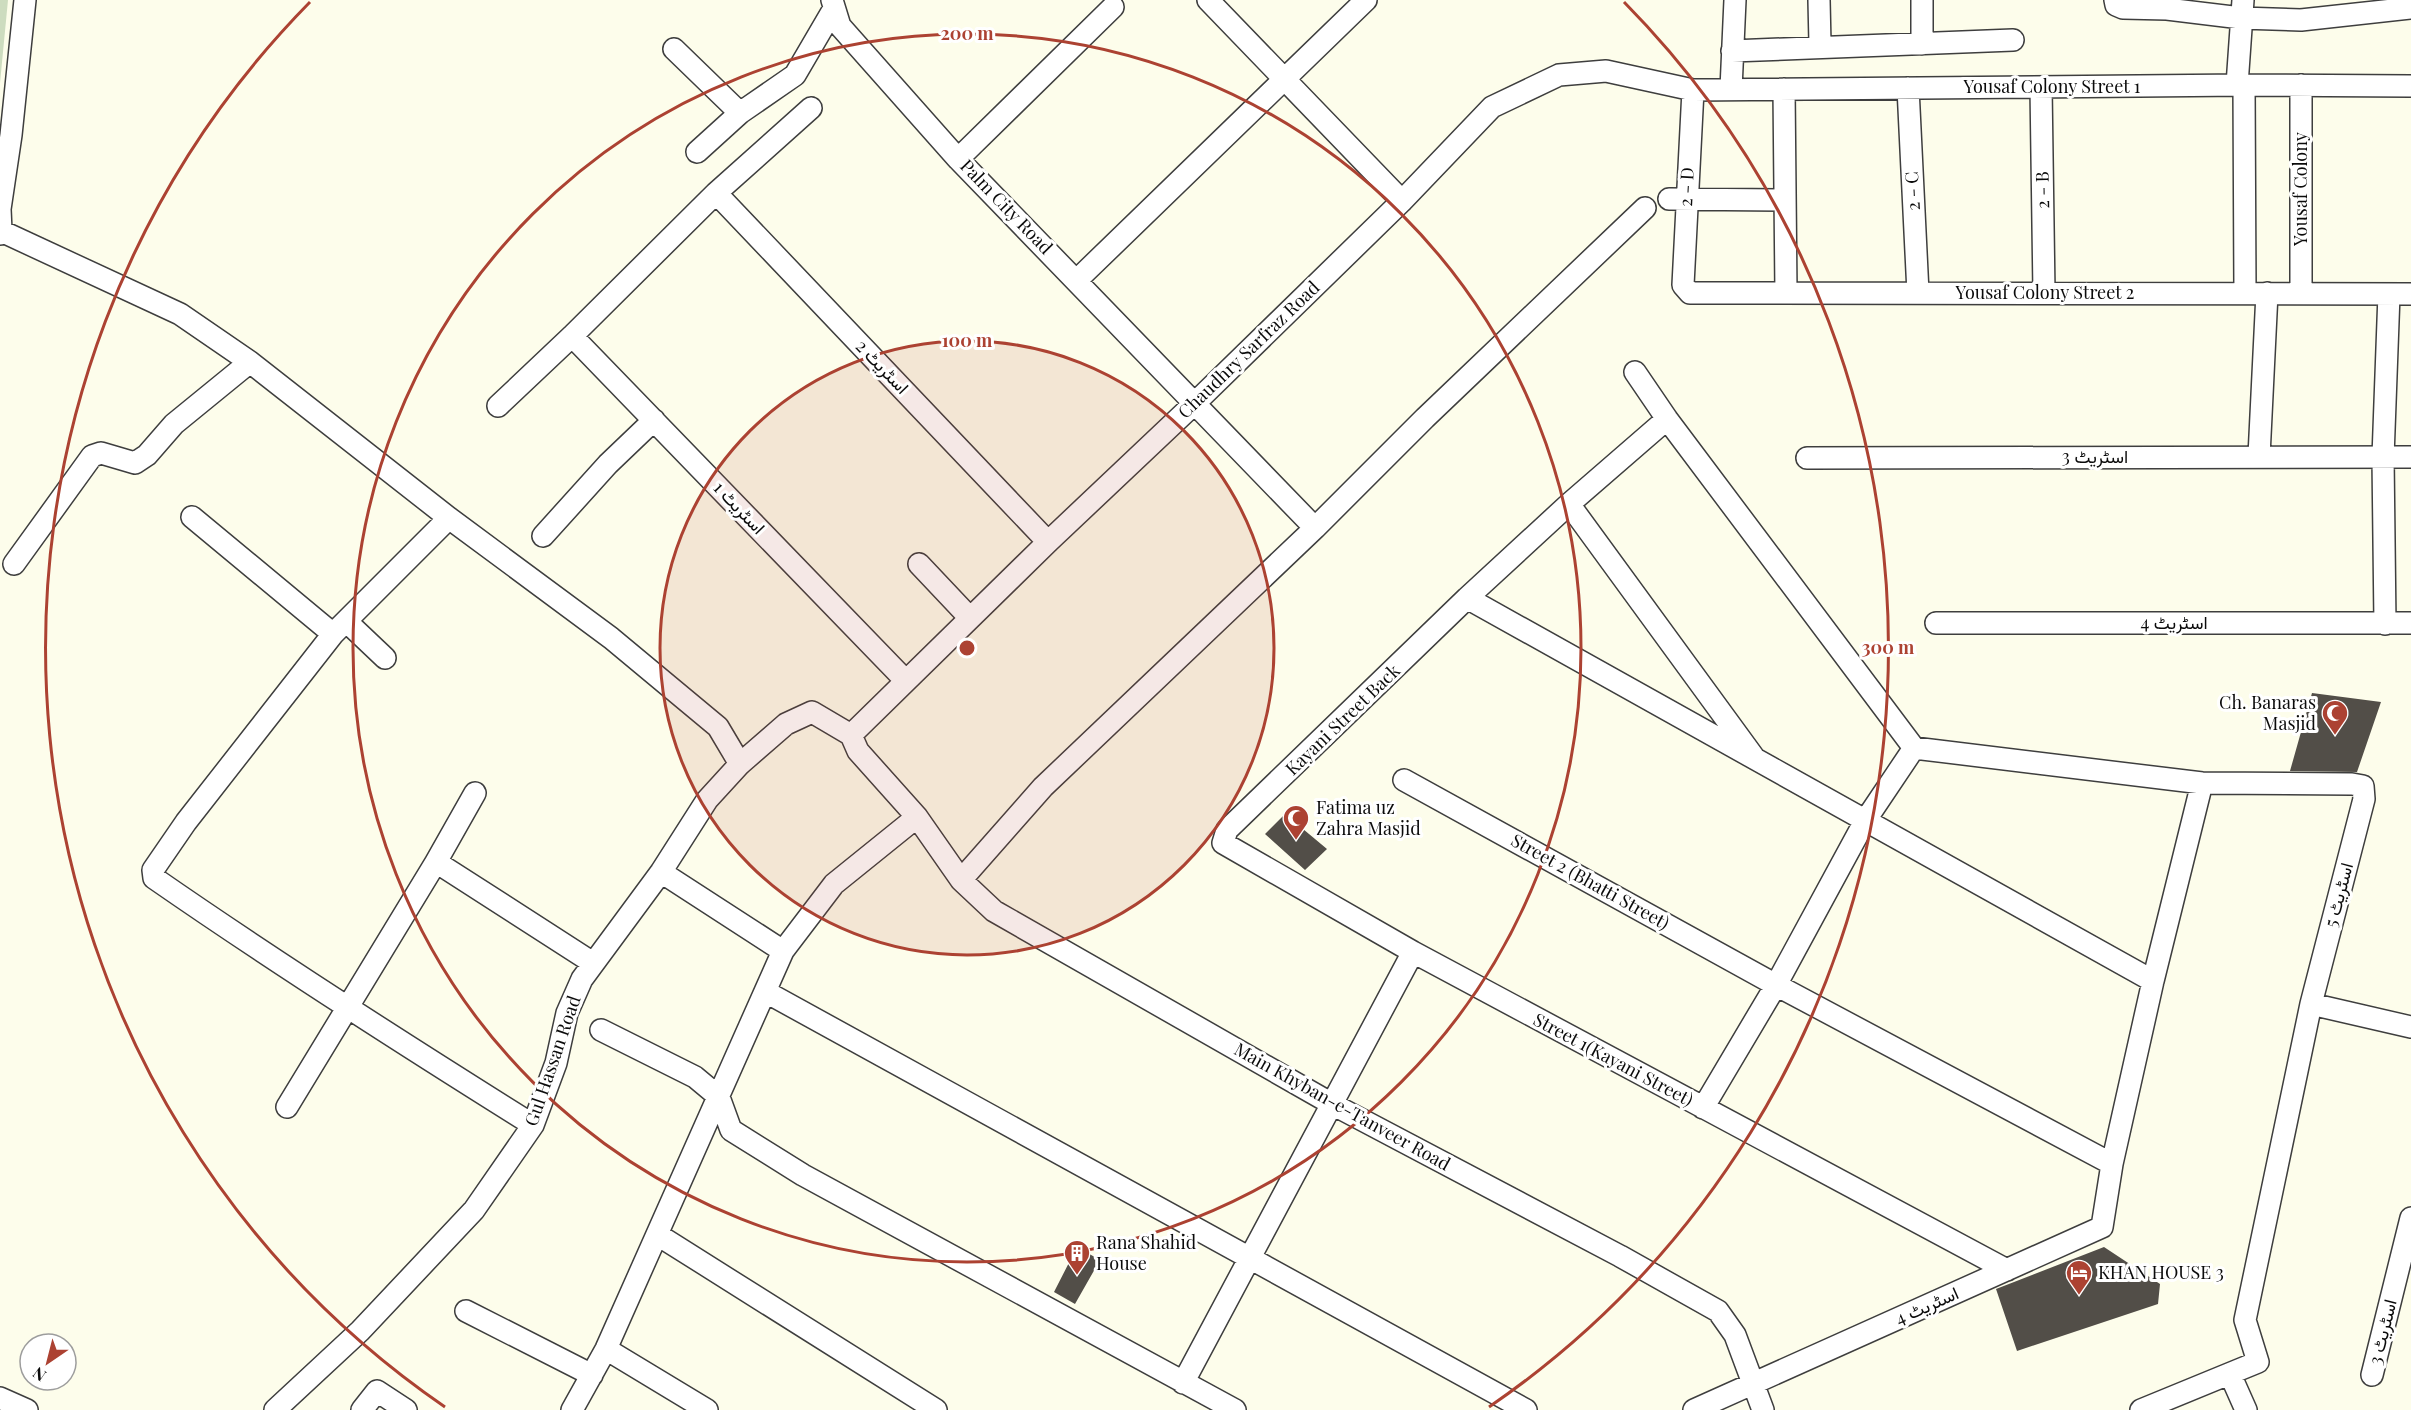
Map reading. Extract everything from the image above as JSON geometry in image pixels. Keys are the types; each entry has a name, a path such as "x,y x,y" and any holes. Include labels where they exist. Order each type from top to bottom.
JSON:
{"street":[{"path":"25,0 11,135 0,209 1,233 180,314 250,362 449,518 611,639 718,727 740,764"},
{"path":"1208,0 1402,201"},
{"path":"1077,280 1366,0"},
{"path":"1731,89 1735,0"},
{"path":"1819,0 1820,44"},
{"path":"1922,0 1922,44"},
{"path":"2115,0 2116,5 2123,8 2242,9 2301,20 2411,8"},
{"path":"697,152 740,113 795,75 832,5"},
{"name":"Palm City Road","path":"832,5 840,26 958,159 1315,528"},
{"path":"958,159 1113,7"},
{"path":"2242,9 2241,85 2246,294"},
{"path":"1732,51 2013,40"},
{"path":"674,49 740,113"},
{"name":"Chaudhry Sarfraz Road","path":"850,735 1402,201 1492,107 1559,75 1606,71 1693,90"},
{"name":"Yousaf Colony Street 1","path":"1693,90 2241,85 2411,86"},
{"name":"Yousaf Colony","path":"2301,85 2301,294"},
{"name":"2 - B","path":"2041,87 2044,293"},
{"name":"2 - C","path":"1908,88 1918,293"},
{"path":"1784,89 1786,293"},
{"name":"2 - D","path":"1683,285 1678,199 1693,90"},
{"path":"498,406 716,193 811,108"},
{"name":"اسٹریٹ 2","path":"716,193 1048,542"},
{"path":"1678,199 1784,200"},
{"path":"961,880 1043,787 1315,528 1425,418 1645,208"},
{"name":"Yousaf Colony Street 2","path":"1683,285 1690,292 2411,294"},
{"path":"2259,456 2267,294"},
{"path":"2385,624 2383,457 2389,294"},
{"name":"اسٹریٹ 1","path":"572,336 906,681"},
{"path":"14,564 92,456 101,453 135,463 147,455 174,424 250,362"},
{"path":"1635,372 1914,748 2202,783 2152,981 2112,1164"},
{"name":"Kayani Street Back","path":"1223,843 1227,830 1467,598 1667,418"},
{"path":"543,536 608,464 654,420"},
{"name":"اسٹریٹ 3","path":"1807,458 2411,457"},
{"path":"1569,504 1757,761"},
{"path":"192,517 339,627 385,658"},
{"path":"449,518 339,627 186,822 153,870 154,878 250,945 348,1009 533,1125"},
{"path":"919,564 970,618"},
{"path":"1467,598 2152,981"},
{"name":"اسٹریٹ 4","path":"1936,623 2411,623"},
{"name":"Gul Hassan Road","path":"275,1410 360,1331 474,1210 533,1125 556,1063 567,1013 582,979 661,872 707,800 740,764 786,723 812,712 850,735"},
{"name":"Main Khyban-e-Tanveer Road","path":"850,735 858,751 911,811 961,880 994,911 1332,1104 1620,1256 1718,1311 1735,1335 1763,1410"},
{"path":"1704,1108 1776,985 1865,821 1914,748"},
{"name":"Street 2 (Bhatti Street)","path":"1404,780 1776,985 2112,1164"},
{"name":"اسٹریٹ 5","path":"2202,783 2363,786 2364,799 2310,1004"},
{"path":"287,1107 348,1009 475,793"},
{"path":"572,1410 606,1349 783,951 834,884 911,811"},
{"name":"Street 1(Kayani Street)","path":"1223,843 1413,952 2007,1270"},
{"path":"436,862 594,963"},
{"path":"661,872 783,951"},
{"path":"1183,1383 1413,952"},
{"path":"766,992 1527,1410"},
{"path":"2141,1410 2258,1362 2245,1320 2310,1004 2411,1027"},
{"path":"601,1030 695,1077 719,1097 731,1130 803,1174 1233,1409"},
{"name":"اسٹریٹ 4","path":"1694,1410 2102,1227 2112,1164"},
{"name":"اسٹریٹ 3","path":"2372,1375 2411,1218"},
{"path":"658,1235 936,1410"},
{"path":"466,1311 592,1375"},
{"path":"606,1349 707,1410"},
{"path":"2230,1374 2246,1410"},
{"path":"362,1410 377,1391 406,1410"},
{"path":"0,1398 27,1410"}],"green space":[{"path":"0,0 8,0 0,83"}],"building":[{"name":"Ch. Banaras Masjid","path":"2312,693 2381,702 2357,772 2290,771"},
{"name":"Fatima uz Zahra Masjid","path":"1285,814 1327,849 1305,870 1265,834"},
{"name":"Rana Shahid House","path":"1077,1247 1100,1260 1075,1304 1054,1292"},
{"name":"KHAN HOUSE 3","path":"2104,1247 2160,1284 2158,1304 2017,1351 1996,1289"}],"place":[{"name":"Ch. Banaras Masjid","path":"2335,736"},
{"name":"Fatima uz Zahra Masjid","path":"1296,841"},
{"name":"Rana Shahid House","path":"1077,1276"},
{"name":"KHAN HOUSE 3","path":"2079,1296"}]}
